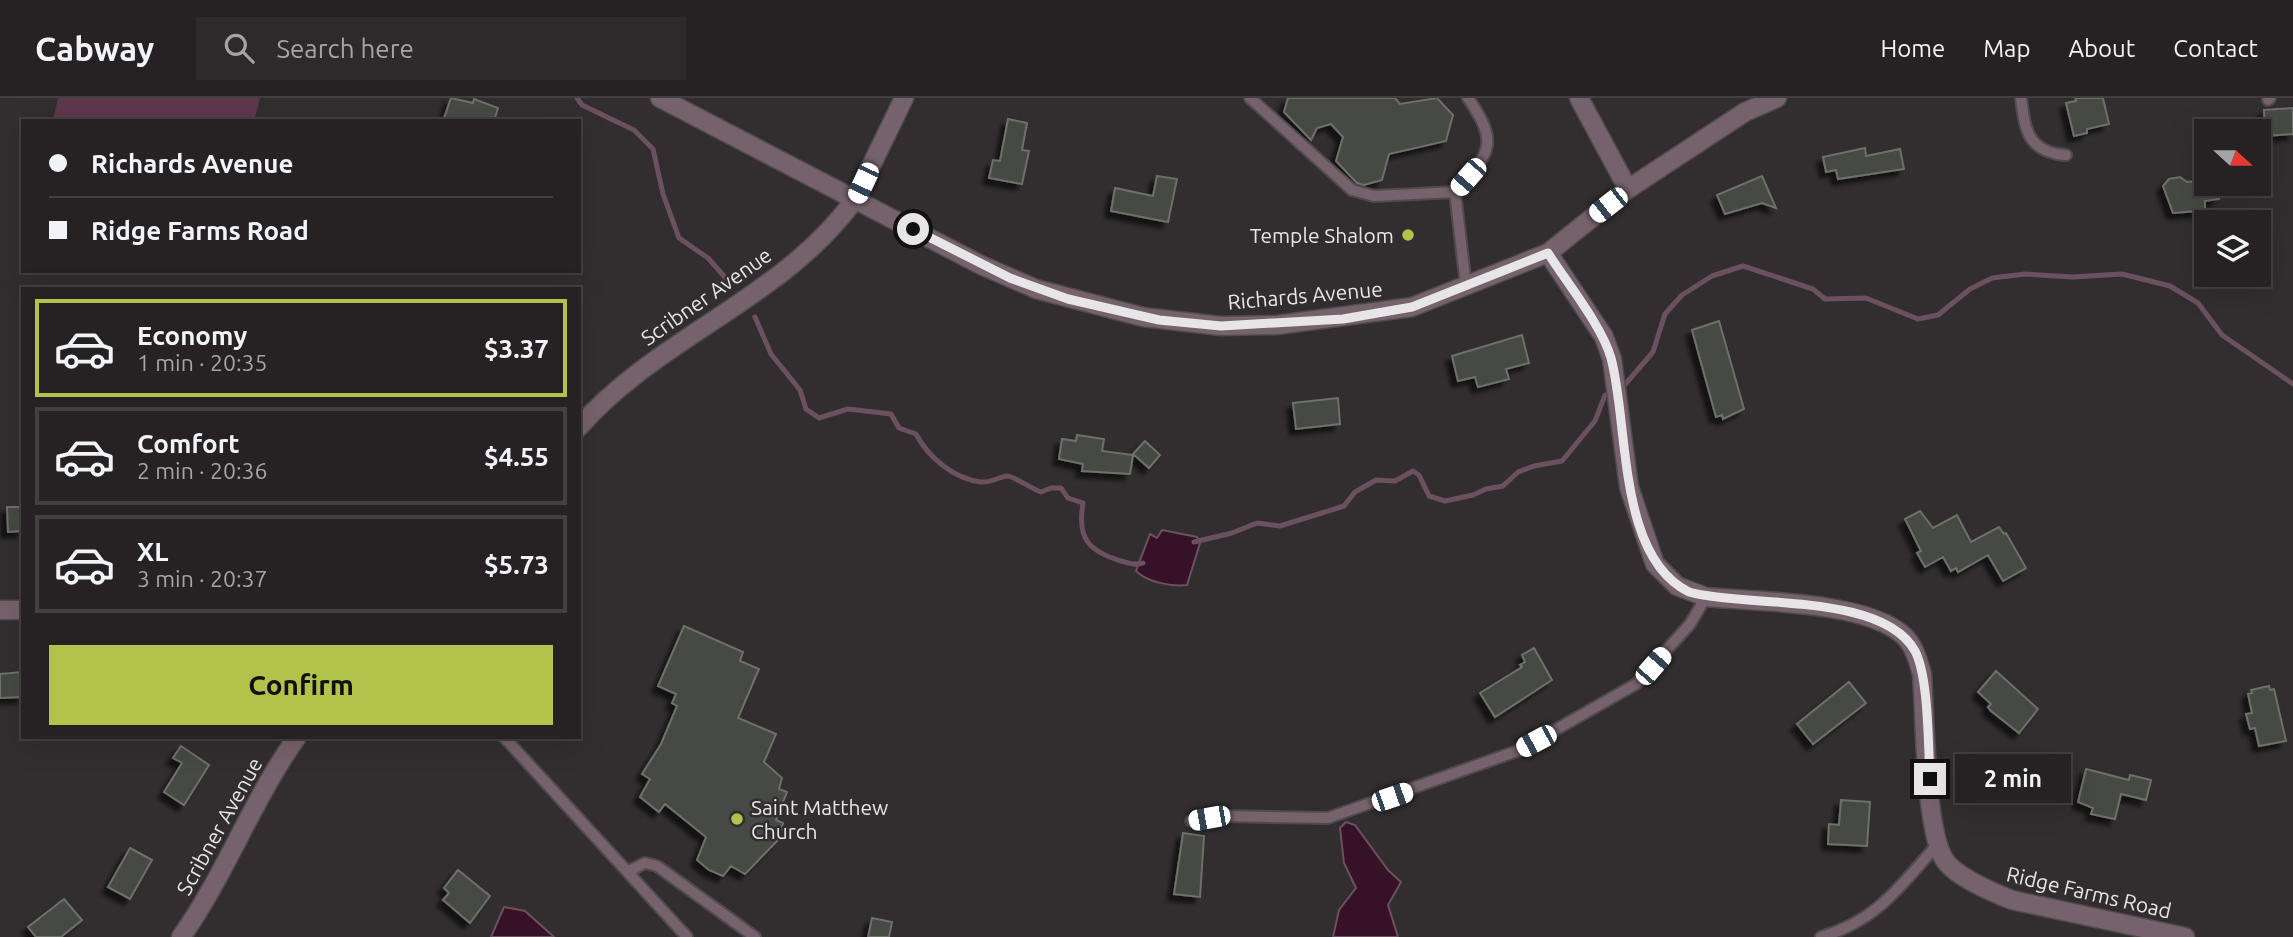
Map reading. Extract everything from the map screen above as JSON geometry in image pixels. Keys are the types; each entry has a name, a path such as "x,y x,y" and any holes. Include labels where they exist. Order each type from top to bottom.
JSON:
{"street":[{"name":"Richards Avenue","path":"660,98 981,265 1036,289 1100,308 1175,322 1277,325 1343,319 1412,307 1548,253 1628,189 1745,112 1777,98"},
{"name":"Scribner Avenue","path":"581,424 631,376 799,259 840,220 855,199 904,98"},
{"path":"1579,98 1628,189"},
{"name":"Ridge Farms Road","path":"1548,253 1604,337 1612,359 1629,487 1655,564 1677,586 1706,597 1858,612 1903,635 1916,652 1922,674 1934,831 1945,862 1985,890 2012,900 2186,937"},
{"path":"0,610 21,610"},
{"name":"Scribner Avenue","path":"181,937 209,895 271,778 296,739"}],"lane":[{"path":"1250,98 1352,190 1374,196 1455,192 1481,163 1488,141 1483,121 1468,98"},
{"path":"2021,98 2024,124 2035,145 2049,154 2066,155"},
{"path":"1455,192 1466,286"},
{"path":"1191,821 1223,816 1328,818 1520,750 1628,690 1690,624 1706,597"},
{"path":"506,739 687,937"},
{"path":"1821,937 1845,930 1868,918 1938,844"},
{"path":"629,871 645,863 657,866 755,937"}],"shaded area":[{"path":"58,98 260,98 255,119 53,119"},
{"path":"1162,530 1197,537 1200,543 1187,585 1160,583 1136,571 1150,534 1157,538"},
{"path":"1346,822 1355,825 1388,870 1401,882 1388,905 1398,937 1333,937 1339,910 1356,888 1344,863 1340,828"},
{"path":"504,907 525,911 554,937 491,937"}],"building":[{"path":"451,98 473,103 474,99 498,108 495,119 444,119"},
{"path":"1288,98 1395,98 1400,104 1437,98 1453,115 1446,141 1389,154 1382,180 1364,185 1357,183 1336,161 1343,137 1331,124 1317,128 1311,140 1284,112"},
{"path":"2075,98 2103,98 2109,124 2087,129 2087,133 2074,136 2066,103 2076,101"},
{"path":"2293,108 2293,134 2272,136 2272,119 2264,119 2264,110"},
{"path":"1008,119 1027,123 1022,150 1029,151 1022,184 989,178 993,160 1000,161"},
{"path":"1865,148 1866,156 1900,149 1904,169 1838,179 1836,170 1826,172 1823,157"},
{"path":"1157,176 1177,179 1168,222 1111,211 1115,188 1153,196"},
{"path":"1762,176 1776,208 1762,203 1725,214 1717,195"},
{"path":"2180,177 2187,182 2194,181 2194,196 2219,196 2219,199 2205,201 2205,209 2202,210 2173,213 2163,186 2169,179"},
{"path":"1719,321 1744,409 1723,419 1722,415 1716,417 1692,330"},
{"path":"1522,335 1529,363 1506,369 1509,379 1478,387 1475,377 1458,381 1452,356"},
{"path":"1338,398 1340,424 1296,429 1293,403"},
{"path":"1077,435 1104,439 1102,451 1133,455 1130,474 1082,471 1083,464 1059,459 1062,439 1076,441"},
{"path":"1145,441 1160,455 1149,468 1133,454"},
{"path":"7,507 21,507 21,531 8,532"},
{"path":"1920,511 1933,528 1957,515 1971,542 1999,527 2006,533 2026,568 2003,581 1988,555 1958,572 1956,568 1951,571 1943,557 1925,567 1917,553 1921,551 1905,519"},
{"path":"684,626 743,652 740,661 759,669 738,718 776,734 764,762 782,778 779,789 787,792 776,820 783,823 777,841 745,874 731,866 723,876 709,870 697,860 706,837 665,804 659,812 640,797 650,779 642,774 661,744 677,706 672,703 676,694 658,686"},
{"path":"1534,648 1552,680 1495,717 1480,693 1522,667 1520,665 1525,662 1522,655"},
{"path":"1996,671 2038,709 2019,733 1991,711 1988,707 1991,704 1978,692"},
{"path":"21,672 21,697 0,698 0,674"},
{"path":"1849,682 1866,703 1813,744 1797,724"},
{"path":"2269,686 2270,690 2274,689 2286,741 2259,746 2255,728 2250,729 2246,714 2252,713 2248,694 2252,693 2251,690"},
{"path":"181,746 209,765 184,805 164,792 182,763 173,758"},
{"path":"2086,769 2129,780 2130,775 2151,780 2146,800 2121,794 2115,819 2091,814 2093,808 2078,802"},
{"path":"1841,800 1870,802 1867,846 1828,844 1829,824 1839,825"},
{"path":"1183,833 1204,836 1200,897 1174,894"},
{"path":"130,848 152,860 130,899 108,887"},
{"path":"458,870 490,896 470,923 443,900 449,893 444,888"},
{"path":"64,899 82,920 61,937 36,937 28,927"},
{"path":"872,918 892,922 889,937 868,937"}],"waterway":[{"path":"577,98 582,105 634,130 653,149 663,194 679,238 708,258 731,284"},
{"path":"1622,388 1653,352 1665,314 1682,295 1712,276 1743,266 1813,289 1825,299 1866,298 1918,319 1938,315 1970,289 1992,278 2025,274 2072,277 2122,274 2170,286 2198,303 2222,335 2293,384"},
{"path":"755,317 771,354 800,390 806,409 819,418 848,409 891,414 899,428 916,434 935,459 961,476 985,482 1007,476 1041,492 1061,488 1068,498 1083,503 1084,534 1093,547 1100,553 1121,561 1143,563"},
{"path":"1194,542 1232,533 1257,523 1280,526 1344,506 1355,492 1376,480 1395,481 1413,471 1419,475 1429,496 1445,501 1503,486 1518,472 1562,461 1595,421 1605,395"}],"place":[{"name":"Temple Shalom","path":"1408,235"},
{"name":"Saint Matthew Church","path":"737,819"}],"route":[{"path":"913,229 981,265 1036,289 1100,308 1159,320 1221,326 1277,325 1343,319 1412,307 1548,253 1574,296 1604,337 1612,359 1629,487 1655,564 1669,581 1689,592 1706,597 1858,612 1903,635 1916,652 1922,674 1930,779"}]}
